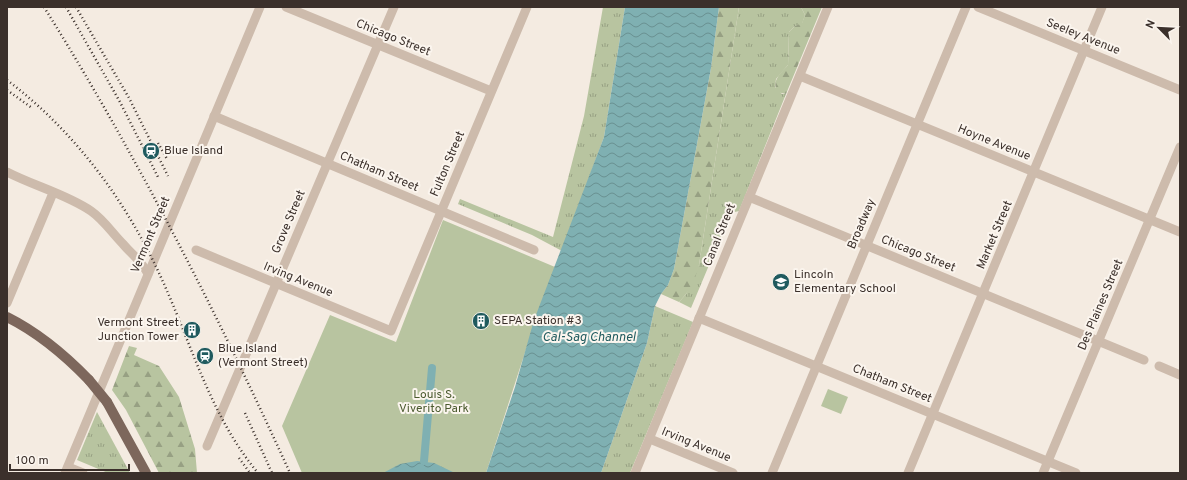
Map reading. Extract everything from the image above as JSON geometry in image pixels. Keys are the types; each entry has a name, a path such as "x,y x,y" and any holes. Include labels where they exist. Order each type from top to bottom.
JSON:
{"main road":[{"path":"7,317 42,337 89,380 107,402 145,473"}],"street":[{"name":"Vermont Street","path":"67,470 260,7"},
{"name":"Chicago Street","path":"286,7 491,91"},
{"name":"Grove Street","path":"207,446 394,7"},
{"name":"Fulton Street","path":"391,331 527,7"},
{"name":"Canal Street","path":"635,473 828,7"},
{"name":"Broadway","path":"772,473 966,7"},
{"name":"Seeley Avenue","path":"978,7 1180,90"},
{"name":"Market Street","path":"908,473 1035,172 1102,7"},
{"name":"Hoyne Avenue","path":"800,76 1180,232"},
{"name":"Chatham Street","path":"214,116 534,250"},
{"name":"Des Plaines Street","path":"1043,473 1180,147"},
{"path":"7,172 77,203 103,221 127,249 142,262 148,274"},
{"path":"7,303 53,193"},
{"name":"Chicago Street","path":"749,197 1144,360"},
{"name":"Irving Avenue","path":"196,250 391,331"},
{"name":"Chatham Street","path":"699,318 1076,473"},
{"path":"1159,366 1180,375"},
{"name":"Irving Avenue","path":"650,439 734,473"},
{"path":"67,470 83,473"}],"green space":[{"path":"603,7 625,7 604,137 562,251 532,235 458,204 460,199 553,237 584,116"},
{"path":"719,7 739,7 699,265 692,285 679,302 661,294 668,285 674,269 711,68"},
{"path":"739,7 801,7 805,15 802,24 795,26 789,32 788,65 776,79 775,87 782,94 786,94 739,211 731,213 691,308 679,302 686,294 699,265"},
{"path":"801,7 822,7 786,94 777,92 775,84 776,81 788,65 789,32 795,26 802,23 805,15"},
{"name":"Louis S. Viverito Park","path":"443,220 555,267 486,473 302,473 282,426 330,315 396,342"},
{"path":"655,306 693,322 630,473 601,473 647,343"},
{"path":"129,346 137,348 134,355 159,366 179,397 195,449 197,473 159,473 126,410 112,390"},
{"path":"828,389 848,397 841,414 821,406"},
{"path":"97,412 130,473 108,473 77,460"}],"water":[{"name":"Cal-Sag Channel","path":"625,7 719,7 711,68 674,269 668,285 661,294 655,306 647,343 601,473 486,473 515,387 534,320 604,137"},
{"path":"417,461 434,463 455,473 383,473 400,464"}],"waterway":[{"path":"424,461 432,368"}],"railway":[{"path":"44,7 143,177 205,295 290,473"},
{"path":"66,7 120,102 159,179"},
{"path":"76,7 129,98 168,176"},
{"path":"7,80 56,123 78,147 99,172 135,226 164,284 216,406 242,452 258,473"},
{"path":"7,90 32,108"},
{"path":"158,143 167,159"},
{"path":"245,413 272,473"},
{"path":"239,458 250,473"}],"place":[{"name":"Blue Island","path":"151,151"},
{"name":"Lincoln Elementary School","path":"781,282"},
{"name":"SEPA Station #3","path":"481,321"},
{"name":"Vermont Street Junction Tower","path":"192,330"},
{"name":"Blue Island (Vermont Street)","path":"205,356"}]}
